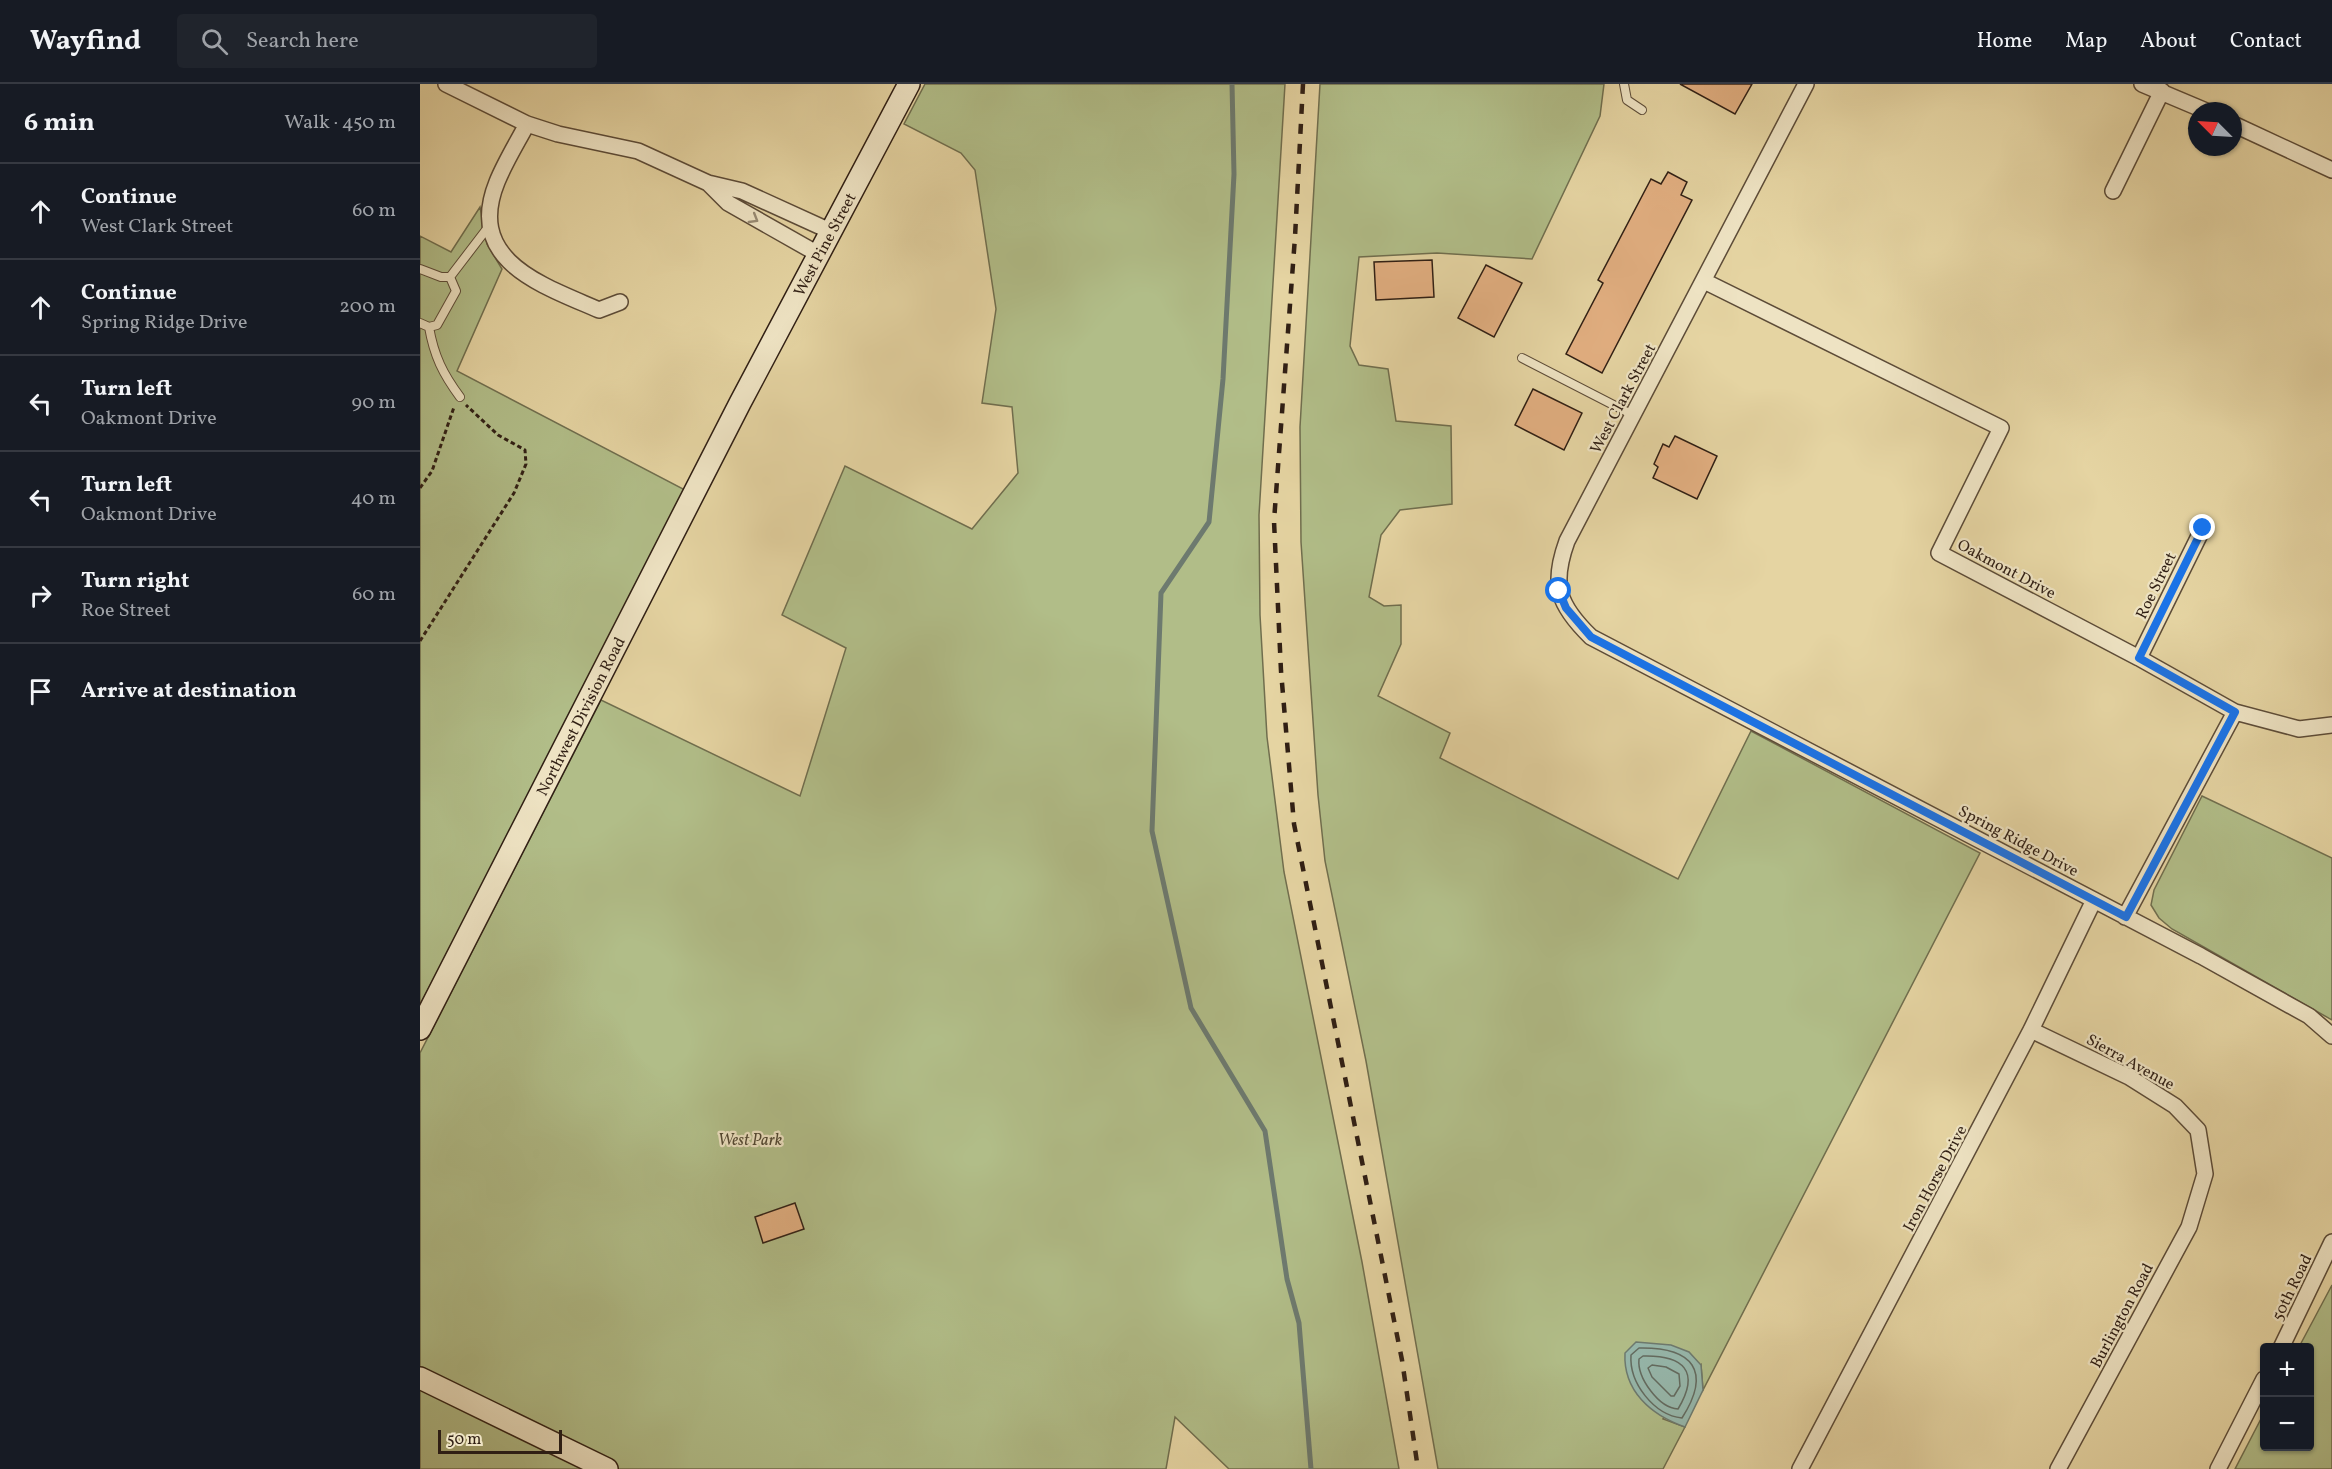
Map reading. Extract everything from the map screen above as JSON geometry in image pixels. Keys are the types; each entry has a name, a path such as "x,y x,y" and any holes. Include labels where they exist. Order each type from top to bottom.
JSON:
{"street":[{"path":"446,84 527,124 558,134 638,151 708,183 742,191 830,231"},
{"name":"West Pine Street","path":"740,404 909,84"},
{"name":"West Clark Street","path":"1684,685 1591,637 1566,608 1559,591 1559,564 1567,542 1806,84"},
{"path":"2142,84 2188,103"},
{"path":"2113,191 2162,91"},
{"path":"527,124 497,183 490,207 489,226 494,242 504,258 534,281 599,310 620,302"},
{"path":"2242,128 2332,170"},
{"path":"708,183 728,203 818,254"},
{"name":"Oakmont Drive","path":"1704,281 2001,428 1939,553 2139,658 2235,712 2299,729 2332,725"},
{"name":"Northwest Division Road","path":"420,1029 740,404"},
{"name":"Roe Street","path":"2139,658 2203,528"},
{"name":"Spring Ridge Drive","path":"1684,685 2094,900 2309,1016 2332,1036"},
{"path":"2126,917 2235,712"},
{"name":"Iron Horse Drive","path":"1804,1468 2031,1030 2094,900"},
{"name":"Sierra Avenue","path":"2031,1030 2129,1077 2175,1106 2198,1130 2205,1174"},
{"name":"Burlington Road","path":"2058,1469 2189,1227 2205,1174"},
{"name":"50th Road","path":"2283,1343 2332,1242"},
{"path":"420,1378 607,1469"},
{"path":"2218,1469 2260,1389"}],"lane":[{"path":"1624,84 1627,100 1642,110"},
{"path":"450,278 489,226"},
{"path":"420,269 450,278"},
{"path":"420,322 429,327 437,325 456,291 450,278"},
{"path":"429,327 433,352 442,372 460,397"},
{"path":"1522,358 1633,415"}],"path":[{"path":"420,488 432,471 453,408 460,397 498,435 525,450 526,464 514,493 420,641"}],"green space":[{"name":"West Park","path":"925,84 1285,84 1259,515 1260,615 1267,737 1284,872 1362,1262 1399,1469 1229,1469 1175,1417 1166,1469 420,1469 420,1053 601,700 800,796 846,648 782,615 845,466 972,529 1018,473 1012,407 982,403 996,309 975,170 961,153 904,124"},
{"path":"1320,84 1604,84 1600,116 1532,259 1437,253 1359,257 1350,346 1359,365 1388,369 1396,421 1451,426 1452,504 1400,510 1381,535 1369,597 1384,606 1401,605 1401,644 1378,696 1450,733 1440,758 1678,879 1751,731 1980,853 1703,1390 1701,1365 1663,1419 1685,1427 1663,1469 1438,1469 1366,1061 1325,861 1318,795 1301,542 1300,427"},
{"path":"480,207 487,244 502,269 457,371 687,491 420,1005 420,236 451,252"},
{"path":"2202,796 2332,858 2332,1020 2172,929 2159,918 2151,905 2154,890"},
{"path":"2332,1285 2332,1469 2235,1469 2260,1421 2260,1451 2314,1451 2314,1343 2301,1343"}],"water":[{"path":"1636,1342 1671,1345 1689,1352 1701,1365 1703,1390 1685,1427 1661,1416 1634,1390 1626,1367 1625,1353"}],"building":[{"path":"1680,84 1752,84 1735,114"},
{"path":"1668,172 1687,182 1681,195 1692,200 1602,373 1566,354 1603,283 1598,280 1651,179 1661,184"},
{"path":"1432,260 1434,297 1376,300 1374,262"},
{"path":"1486,265 1522,283 1494,337 1458,318"},
{"path":"1533,389 1582,413 1564,450 1515,425"},
{"path":"1675,436 1717,456 1697,499 1653,478 1658,467 1654,464 1663,444 1669,447"},
{"path":"795,1203 804,1229 763,1243 755,1217"}],"waterway":[{"path":"1232,84 1234,174 1223,379 1209,522 1161,593 1152,831 1191,1008 1265,1131 1287,1279 1299,1323 1311,1469"}],"railway":[{"path":"1303,84 1295,237 1274,521 1281,671 1294,824 1402,1360 1418,1469"}],"route":[{"path":"1559,591 1576,623 1591,637 2126,917 2235,712 2139,658 2203,528"}]}
